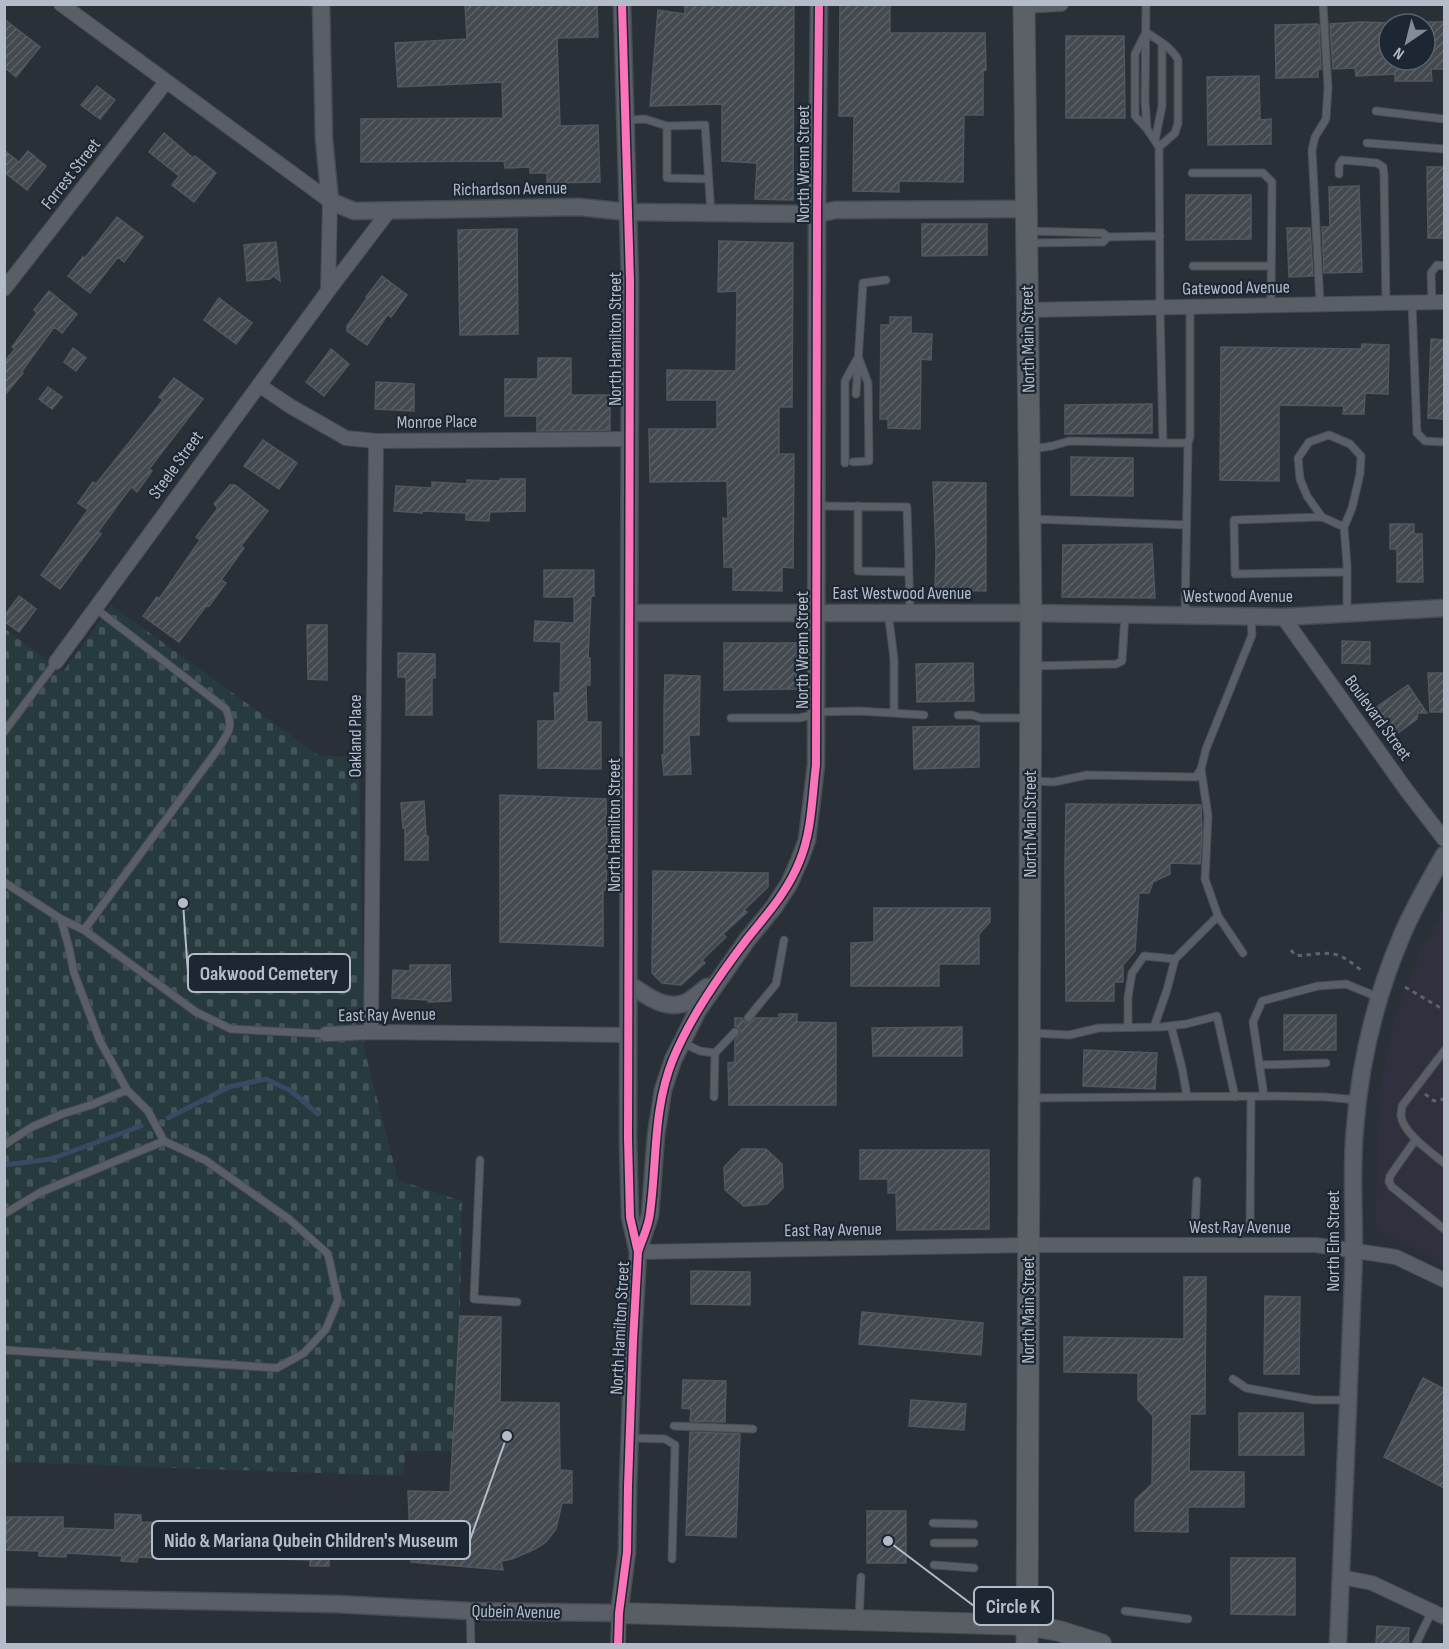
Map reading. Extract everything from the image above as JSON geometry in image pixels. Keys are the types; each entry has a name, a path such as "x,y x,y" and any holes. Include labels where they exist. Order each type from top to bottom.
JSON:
{"main road":[{"name":"North Main Street","path":"1024,5 1031,613 1027,1635"},
{"name":"Qubein Avenue","path":"619,1613 859,1620 1027,1635 1059,1630 1101,1644"}],"street":[{"name":"Richardson Avenue","path":"60,4 330,201 354,211 579,207 628,212 817,214 835,210 1026,209"},
{"path":"321,4 324,140 330,201 328,291"},
{"name":"North Hamilton Street","path":"618,1644 619,1613 627,1552 638,1252 630,1217 628,1138 630,281 622,4"},
{"name":"North Wrenn Street","path":"638,1252 650,1215 656,1135 663,1090 673,1060 698,1010 789,884 807,840 816,765 817,713 819,4"},
{"path":"1024,5 1061,4"},
{"name":"Forrest Street","path":"4,289 166,82"},
{"name":"Steele Street","path":"56,662 389,211"},
{"name":"Gatewood Avenue","path":"1028,310 1438,302"},
{"name":"Monroe Place","path":"260,385 290,406 346,438 376,441 629,439"},
{"name":"Oakland Place","path":"370,1032 376,441"},
{"name":"Westwood Avenue","path":"1031,613 1283,617 1444,608"},
{"name":"East Westwood Avenue","path":"629,613 1031,613"},
{"name":"Boulevard Street","path":"1283,617 1444,839"},
{"name":"North Elm Street","path":"1338,1644 1354,1250 1354,1130 1358,1100 1369,1035 1380,998 1403,934 1426,886 1443,862"},
{"path":"629,984 657,1002 669,1005 681,1004 690,1001 722,975"},
{"name":"East Ray Avenue","path":"327,1034 370,1032 628,1035"},
{"name":"East Ray Avenue","path":"638,1252 1029,1245"},
{"name":"West Ray Avenue","path":"1029,1245 1316,1245 1396,1257 1444,1280"},
{"path":"1341,1577 1372,1584 1438,1614"},
{"name":"Qubein Avenue","path":"4,1597 334,1604 470,1611 619,1613"}],"lane":[{"path":"1146,4 1147,129 1157,144"},
{"path":"1320,304 1312,150 1326,119 1328,87 1323,4"},
{"path":"1146,32 1162,43 1178,60 1178,123 1175,133 1157,144"},
{"path":"1162,43 1162,106 1157,144 1163,443"},
{"path":"1376,111 1444,119"},
{"path":"625,120 645,119 667,126 705,125 711,213"},
{"path":"667,126 667,178 709,179"},
{"path":"1367,143 1444,149"},
{"path":"1339,174 1339,165 1342,160 1377,163 1383,167 1386,303"},
{"path":"1192,172 1263,173 1272,182 1271,305"},
{"path":"1026,237 1103,233 1108,237 1160,236"},
{"path":"1026,237 1103,242 1108,237"},
{"path":"1193,266 1271,266"},
{"path":"1438,302 1431,273 1437,266 1444,266"},
{"path":"856,394 863,283 886,280"},
{"path":"1412,303 1417,433 1425,441 1444,442"},
{"path":"1185,615 1188,443 1190,437 1190,307"},
{"path":"858,356 868,383 869,461 849,463 844,381 858,356"},
{"path":"1322,517 1307,496 1300,479 1298,458 1309,442 1329,435 1350,444 1361,456 1360,474 1352,508 1344,526 1347,613"},
{"path":"1029,449 1069,441 1188,443"},
{"path":"818,506 907,507 910,612"},
{"path":"858,506 858,571 908,572"},
{"path":"1344,526 1322,517 1234,520 1235,574 1346,572"},
{"path":"1030,519 1186,525"},
{"path":"84,930 218,749 228,734 231,721 226,709 95,608"},
{"path":"888,612 894,659 894,713"},
{"path":"1030,666 1116,664 1122,661 1125,614"},
{"path":"1030,781 1054,782 1087,775 1196,777 1252,635 1251,616"},
{"path":"4,732 56,662"},
{"path":"731,718 799,718 817,713 859,711 924,715"},
{"path":"958,715 972,715 981,718 1030,718"},
{"path":"1201,769 1208,816 1205,879 1218,916 1243,954"},
{"path":"4,882 62,920 84,930 196,1012 231,1029 327,1034"},
{"path":"1154,1027 1175,959 1218,916"},
{"path":"4,1350 277,1368 304,1353 326,1329 338,1300 328,1254 289,1218 205,1160 165,1141 148,1111 127,1090 100,1041 74,973 62,920"},
{"path":"748,1018 776,984 784,940"},
{"path":"1128,1027 1128,997 1132,973 1144,956 1175,959"},
{"path":"1264,1096 1252,1022 1262,1001 1318,986 1346,984 1380,998"},
{"path":"1029,1033 1069,1035 1099,1028 1171,1026 1217,1016 1236,1097"},
{"path":"1171,1026 1187,1096"},
{"path":"714,1097 715,1053 735,1032"},
{"path":"681,1042 700,1051 715,1053"},
{"path":"1444,1051 1402,1106 1401,1116 1404,1125 1416,1139 1444,1163"},
{"path":"1259,1065 1326,1063"},
{"path":"4,1145 32,1127 127,1090"},
{"path":"1250,1245 1251,1096"},
{"path":"1028,1098 1264,1096 1358,1100"},
{"path":"1416,1139 1390,1176 1389,1182 1392,1187 1444,1229"},
{"path":"4,1214 41,1192 165,1141"},
{"path":"480,1160 474,1299 517,1302"},
{"path":"1197,1181 1195,1227 1250,1228"},
{"path":"1233,1379 1246,1388 1314,1400 1348,1400"},
{"path":"674,1426 753,1429"},
{"path":"630,1438 666,1439 675,1445 672,1559"},
{"path":"933,1522 974,1524"},
{"path":"934,1543 974,1543"},
{"path":"934,1565 974,1568"},
{"path":"859,1620 861,1576"},
{"path":"470,1611 471,1644"},
{"path":"1125,1611 1188,1619"},
{"path":"1416,1644 1438,1614"}],"path":[{"path":"1291,950 1294,955 1302,956 1337,954 1348,959 1362,971"},
{"path":"1405,987 1444,1011"},
{"path":"1416,1087 1434,1101 1444,1099"}],"shaded area":[{"path":"1444,912 1444,1264 1383,1234 1377,1230 1375,1220 1381,1080 1394,1020 1420,952"}],"green space":[{"path":"111,605 318,755 359,758 364,1048 398,1180 462,1201 457,1451 405,1451 404,1476 5,1462 5,629 63,672"}],"building":[{"path":"465,4 597,4 598,37 557,38 560,126 598,125 600,182 547,183 547,173 530,173 530,167 505,168 504,161 361,162 361,119 503,118 502,82 398,87 395,43 467,39"},
{"path":"685,4 794,4 793,200 755,199 757,163 722,161 722,104 650,106 658,10 685,14"},
{"path":"840,4 890,4 890,33 985,33 986,70 983,71 983,115 964,115 963,182 899,181 899,192 853,191 854,116 839,116"},
{"path":"4,19 40,47 16,77 4,67"},
{"path":"1437,22 1444,22 1444,69 1437,69"},
{"path":"1377,23 1377,72 1431,72 1432,81 1395,81 1395,74 1356,76 1355,68 1333,69 1330,24"},
{"path":"1275,25 1319,25 1321,69 1318,70 1318,77 1276,78"},
{"path":"1066,36 1124,36 1125,118 1066,118"},
{"path":"1259,76 1260,120 1271,119 1271,144 1208,145 1207,77"},
{"path":"97,86 115,100 100,119 81,105"},
{"path":"164,133 193,158 195,156 216,173 194,202 172,185 179,176 149,152"},
{"path":"4,150 19,162 28,151 46,166 27,190 4,172"},
{"path":"1427,167 1444,167 1444,238 1428,238"},
{"path":"1359,186 1362,272 1324,273 1322,227 1330,227 1329,187"},
{"path":"1186,195 1251,195 1251,239 1186,240"},
{"path":"117,217 143,237 124,262 118,257 90,293 68,276"},
{"path":"922,224 987,224 987,255 922,256"},
{"path":"1287,228 1310,228 1313,276 1289,277"},
{"path":"517,229 518,334 460,335 458,230"},
{"path":"719,241 793,243 792,407 779,407 779,454 794,454 793,568 782,567 782,591 733,590 733,567 724,567 723,518 728,519 727,481 650,482 649,429 717,429 717,400 667,400 667,370 736,371 737,291 718,292"},
{"path":"276,242 280,281 273,276 270,279 247,281 244,245"},
{"path":"382,276 407,295 391,317 388,314 367,345 347,331 347,326"},
{"path":"49,291 77,314 62,333 54,327 22,371 23,373 4,396 4,362 15,349 12,347 37,313 34,310"},
{"path":"219,298 252,323 236,344 204,320"},
{"path":"890,317 911,317 911,333 932,334 931,360 921,359 920,429 888,428 888,419 880,419 881,325 890,325"},
{"path":"1431,339 1444,340 1444,419 1428,418"},
{"path":"1362,344 1389,345 1388,394 1365,393 1364,414 1343,414 1344,406 1279,405 1279,481 1220,480 1221,347 1361,349"},
{"path":"73,348 86,358 76,371 64,362"},
{"path":"331,349 349,364 324,396 306,382"},
{"path":"538,358 571,358 571,395 610,395 610,430 537,431 537,416 505,416 505,379 538,379"},
{"path":"174,378 203,399 149,469 152,471 137,492 131,487 98,532 101,534 60,589 41,575 88,510 78,503 163,400 159,397"},
{"path":"376,382 414,384 414,411 375,409"},
{"path":"48,387 62,397 52,409 39,399"},
{"path":"1152,404 1152,433 1065,434 1065,405"},
{"path":"263,440 297,463 279,489 244,466"},
{"path":"1071,457 1133,458 1133,496 1071,495"},
{"path":"500,479 525,479 525,511 490,512 489,521 466,520 466,513 394,511 396,486 432,488 432,482 467,484 467,480 500,481"},
{"path":"933,482 986,483 986,591 935,590"},
{"path":"230,485 235,485 268,511 241,546 244,548 221,580 226,583 179,642 143,616 157,597 159,599 200,540 196,537 218,508 214,504"},
{"path":"1390,524 1414,524 1414,534 1422,534 1423,582 1397,582 1397,549 1390,549"},
{"path":"1152,544 1155,598 1062,597 1063,545"},
{"path":"544,570 594,570 588,658 590,658 590,685 586,685 587,722 601,722 601,769 538,768 538,721 555,721 554,693 560,693 561,642 534,641 535,621 574,623 574,597 544,597"},
{"path":"19,596 36,609 19,632 4,621 4,616"},
{"path":"307,625 327,625 327,680 308,679"},
{"path":"1342,641 1370,642 1370,664 1342,663"},
{"path":"724,643 796,643 796,689 724,690"},
{"path":"398,653 435,654 435,678 432,678 432,715 406,715 406,677 398,677"},
{"path":"973,663 974,701 917,702 916,664"},
{"path":"1428,673 1444,673 1444,712 1430,712"},
{"path":"665,675 700,676 699,735 689,735 691,774 664,775 662,755 664,755"},
{"path":"1408,685 1427,713 1418,713 1417,719 1391,738 1371,711"},
{"path":"979,726 979,767 914,769 913,727"},
{"path":"500,795 606,799 607,856 606,890 603,889 603,946 500,942"},
{"path":"424,801 428,860 405,860 405,827 403,828 401,803"},
{"path":"1066,804 1201,805 1200,864 1170,863 1170,874 1153,882 1149,893 1139,893 1135,951 1123,965 1123,982 1114,982 1114,1001 1066,1001"},
{"path":"653,871 768,873 768,887 744,910 747,912 723,934 726,937 702,960 705,963 681,985 662,983 652,973"},
{"path":"874,908 990,908 990,922 979,934 979,964 939,964 939,986 851,986 851,943 874,942"},
{"path":"410,965 450,965 451,1001 428,1002 428,1000 392,998 393,970 410,971"},
{"path":"779,1014 797,1014 797,1022 836,1023 836,1105 729,1105 728,1063 735,1062 735,1040 741,1033 735,1026 735,1018 742,1018 745,1023 749,1023 755,1018 779,1018"},
{"path":"1284,1015 1336,1015 1336,1050 1284,1050"},
{"path":"962,1027 962,1056 873,1056 872,1028"},
{"path":"1084,1050 1157,1053 1155,1089 1083,1086"},
{"path":"742,1149 766,1149 782,1164 783,1188 767,1204 744,1206 725,1190 724,1167"},
{"path":"860,1150 989,1150 989,1229 897,1230 896,1193 888,1193 888,1179 860,1179"},
{"path":"691,1271 750,1272 750,1305 691,1304"},
{"path":"1184,1277 1206,1277 1205,1414 1190,1414 1189,1471 1244,1472 1244,1507 1188,1507 1188,1532 1135,1531 1135,1500 1152,1484 1153,1416 1138,1400 1138,1373 1064,1372 1064,1337 1184,1339"},
{"path":"1265,1296 1300,1297 1299,1374 1264,1374"},
{"path":"862,1312 983,1323 981,1355 859,1344"},
{"path":"460,1316 501,1317 500,1402 559,1403 560,1470 572,1471 572,1503 562,1503 556,1529 546,1542 535,1549 501,1561 503,1570 411,1562 408,1491 450,1492"},
{"path":"1423,1378 1444,1389 1444,1488 1384,1457"},
{"path":"683,1380 726,1381 725,1422 690,1421 691,1409 682,1408"},
{"path":"911,1400 966,1404 964,1430 909,1426"},
{"path":"1239,1413 1303,1413 1304,1455 1239,1455"},
{"path":"690,1432 740,1434 736,1537 686,1535"},
{"path":"867,1511 906,1511 906,1563 867,1563"},
{"path":"115,1514 141,1515 141,1522 184,1523 184,1530 229,1532 230,1524 258,1524 258,1536 286,1537 286,1540 329,1540 329,1566 310,1566 310,1560 183,1556 183,1559 138,1557 137,1562 121,1561 122,1556 66,1553 66,1557 39,1556 39,1551 5,1550 6,1517 63,1517 63,1528 115,1530"},
{"path":"1231,1558 1295,1558 1295,1615 1231,1614"},
{"path":"1377,1626 1409,1628 1408,1644 1376,1644"}],"waterway":[{"path":"168,1118 229,1087 266,1079 291,1091 318,1114"},
{"path":"4,1165 51,1159 141,1126"}],"cycle path":[{"path":"618,1644 619,1613 627,1552 638,1252 630,1217 628,1139 630,281 622,4"},
{"path":"638,1252 649,1218 662,1096 673,1059 706,997 790,882 804,849 809,825 816,765 819,4"}],"place":[{"name":"Oakwood Cemetery","path":"183,903"},
{"name":"Nido & Mariana Qubein Children's Museum","path":"507,1436"},
{"name":"Circle K","path":"888,1541"}]}
